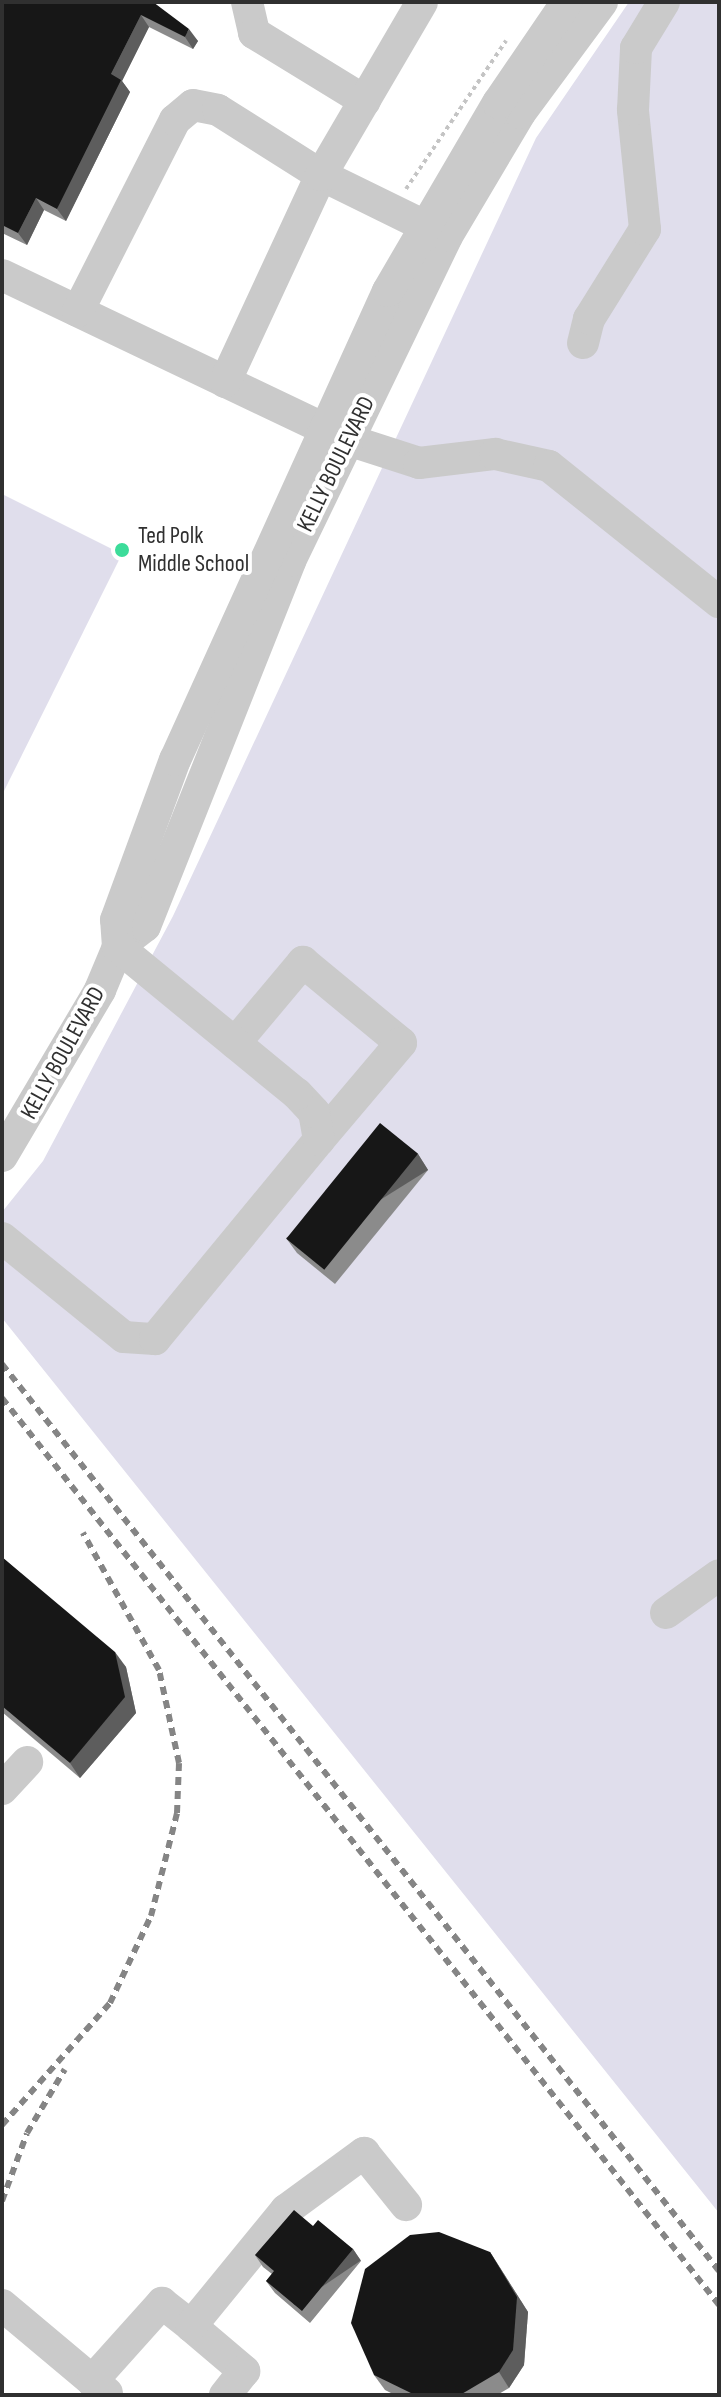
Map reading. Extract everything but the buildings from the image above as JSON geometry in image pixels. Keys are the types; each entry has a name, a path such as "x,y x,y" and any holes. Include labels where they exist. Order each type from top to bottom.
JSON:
{"street":[{"path":"247,2 254,33 365,101"},
{"path":"225,382 321,175 422,2"},
{"name":"KELLY BOULEVARD","path":"336,434 425,226 567,2"},
{"name":"KELLY BOULEVARD","path":"2,1156 118,947 116,920 175,760 336,434 520,113 602,2"},
{"path":"583,343 589,319 645,229 633,110 636,48 664,2"},
{"path":"78,311 175,120 193,105 218,110 321,175 425,226"},
{"path":"2,275 336,434 419,463 495,454 549,466 719,602"},
{"path":"118,947 314,1112 319,1140"},
{"path":"2,1238 124,1337 155,1339 401,1043 303,962 235,1043"},
{"path":"666,1613 719,1575"},
{"path":"2,1789 27,1762"},
{"path":"191,2326 286,2210 364,2153 406,2205"},
{"path":"2,2305 100,2388 162,2303 244,2371 225,2395"}],"shaded area":[{"path":"629,2 719,2 719,2213 2,1318 2,1212 43,1161 173,916 536,138"},
{"path":"2,494 122,554 2,795"}],"railway":[{"path":"2,1364 719,2271"},
{"path":"2,1398 719,2305"},
{"path":"2,2125 110,2003 151,1916 177,1813 179,1763 159,1670 83,1533"},
{"path":"2,2201 27,2133 65,2069"}],"place":[{"name":"Ted Polk Middle School","path":"122,550"}]}
